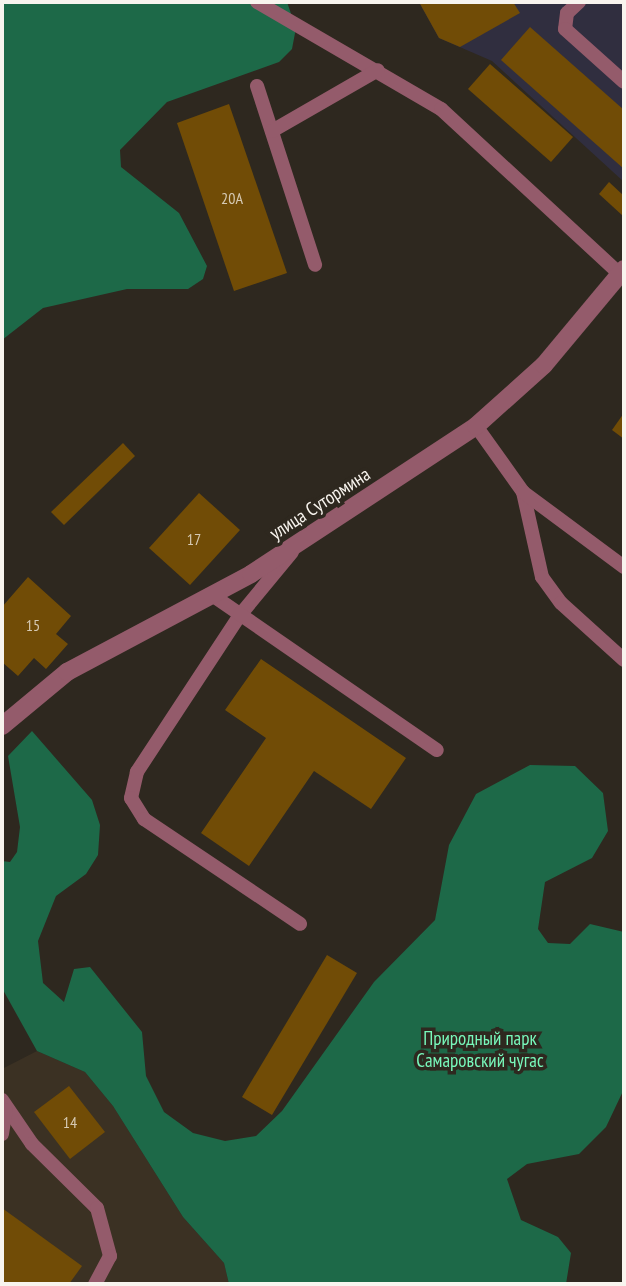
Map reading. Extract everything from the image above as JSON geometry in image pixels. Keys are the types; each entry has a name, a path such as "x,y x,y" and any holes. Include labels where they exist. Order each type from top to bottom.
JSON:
{"street":[{"name":"улица Сутормина","path":"2,726 67,673 212,595 305,538 476,426 544,365 622,272"}],"lane":[{"path":"257,2 378,70 458,123 622,272"},
{"path":"579,2 567,13 565,30 624,82"},
{"path":"272,131 378,70"},
{"path":"257,86 315,265"},
{"path":"476,426 523,492 624,567"},
{"path":"523,492 542,577 561,603 624,660"},
{"path":"300,924 144,819 131,798 137,772 240,615 305,538"},
{"path":"212,595 437,750"},
{"path":"2,1134 4,1105"},
{"path":"4,1105 97,1208 110,1256 95,1284"}],"shaded area":[{"path":"419,2 624,2 624,182 492,61 439,38"},
{"path":"37,1051 85,1072 113,1106 183,1217 224,1263 229,1284 2,1284 2,1069"}],"green space":[{"path":"2,2 287,2 296,28 292,49 279,62 167,102 120,150 121,167 179,213 207,266 203,279 188,289 127,289 43,308 2,340"},
{"name":"Природный парк Самаровский чугас","path":"32,731 92,800 100,825 98,855 86,874 56,896 38,941 43,983 64,1002 74,969 90,967 142,1032 146,1076 164,1112 193,1133 225,1141 256,1136 282,1111 374,982 435,920 449,845 476,794 530,765 575,766 603,793 608,831 592,858 545,882 538,929 548,943 570,944 590,924 624,932 624,1089 606,1127 579,1154 527,1164 507,1179 521,1220 558,1237 571,1253 566,1284 229,1284 224,1263 183,1217 113,1106 85,1072 37,1051 2,988 2,861 10,862 17,852 20,827 8,756"}],"building":[{"path":"419,2 513,2 520,13 460,47 439,38"},
{"path":"530,27 624,110 624,169 501,60"},
{"path":"490,64 573,137 551,162 468,89"},
{"path":"229,104 287,273 234,291 177,123"},
{"path":"609,182 624,196 623,216 599,194"},
{"path":"624,413 624,439 612,430"},
{"path":"123,443 135,456 64,525 51,512"},
{"path":"199,493 240,530 190,585 149,548"},
{"path":"28,577 71,616 56,634 68,644 46,669 34,658 18,676 2,662 2,607"},
{"path":"261,659 406,758 371,809 314,771 249,866 201,833 266,738 225,710"},
{"path":"327,955 357,973 272,1115 242,1097"},
{"path":"69,1086 105,1132 70,1159 34,1112"},
{"path":"2,1208 82,1266 69,1284 2,1284"}]}
